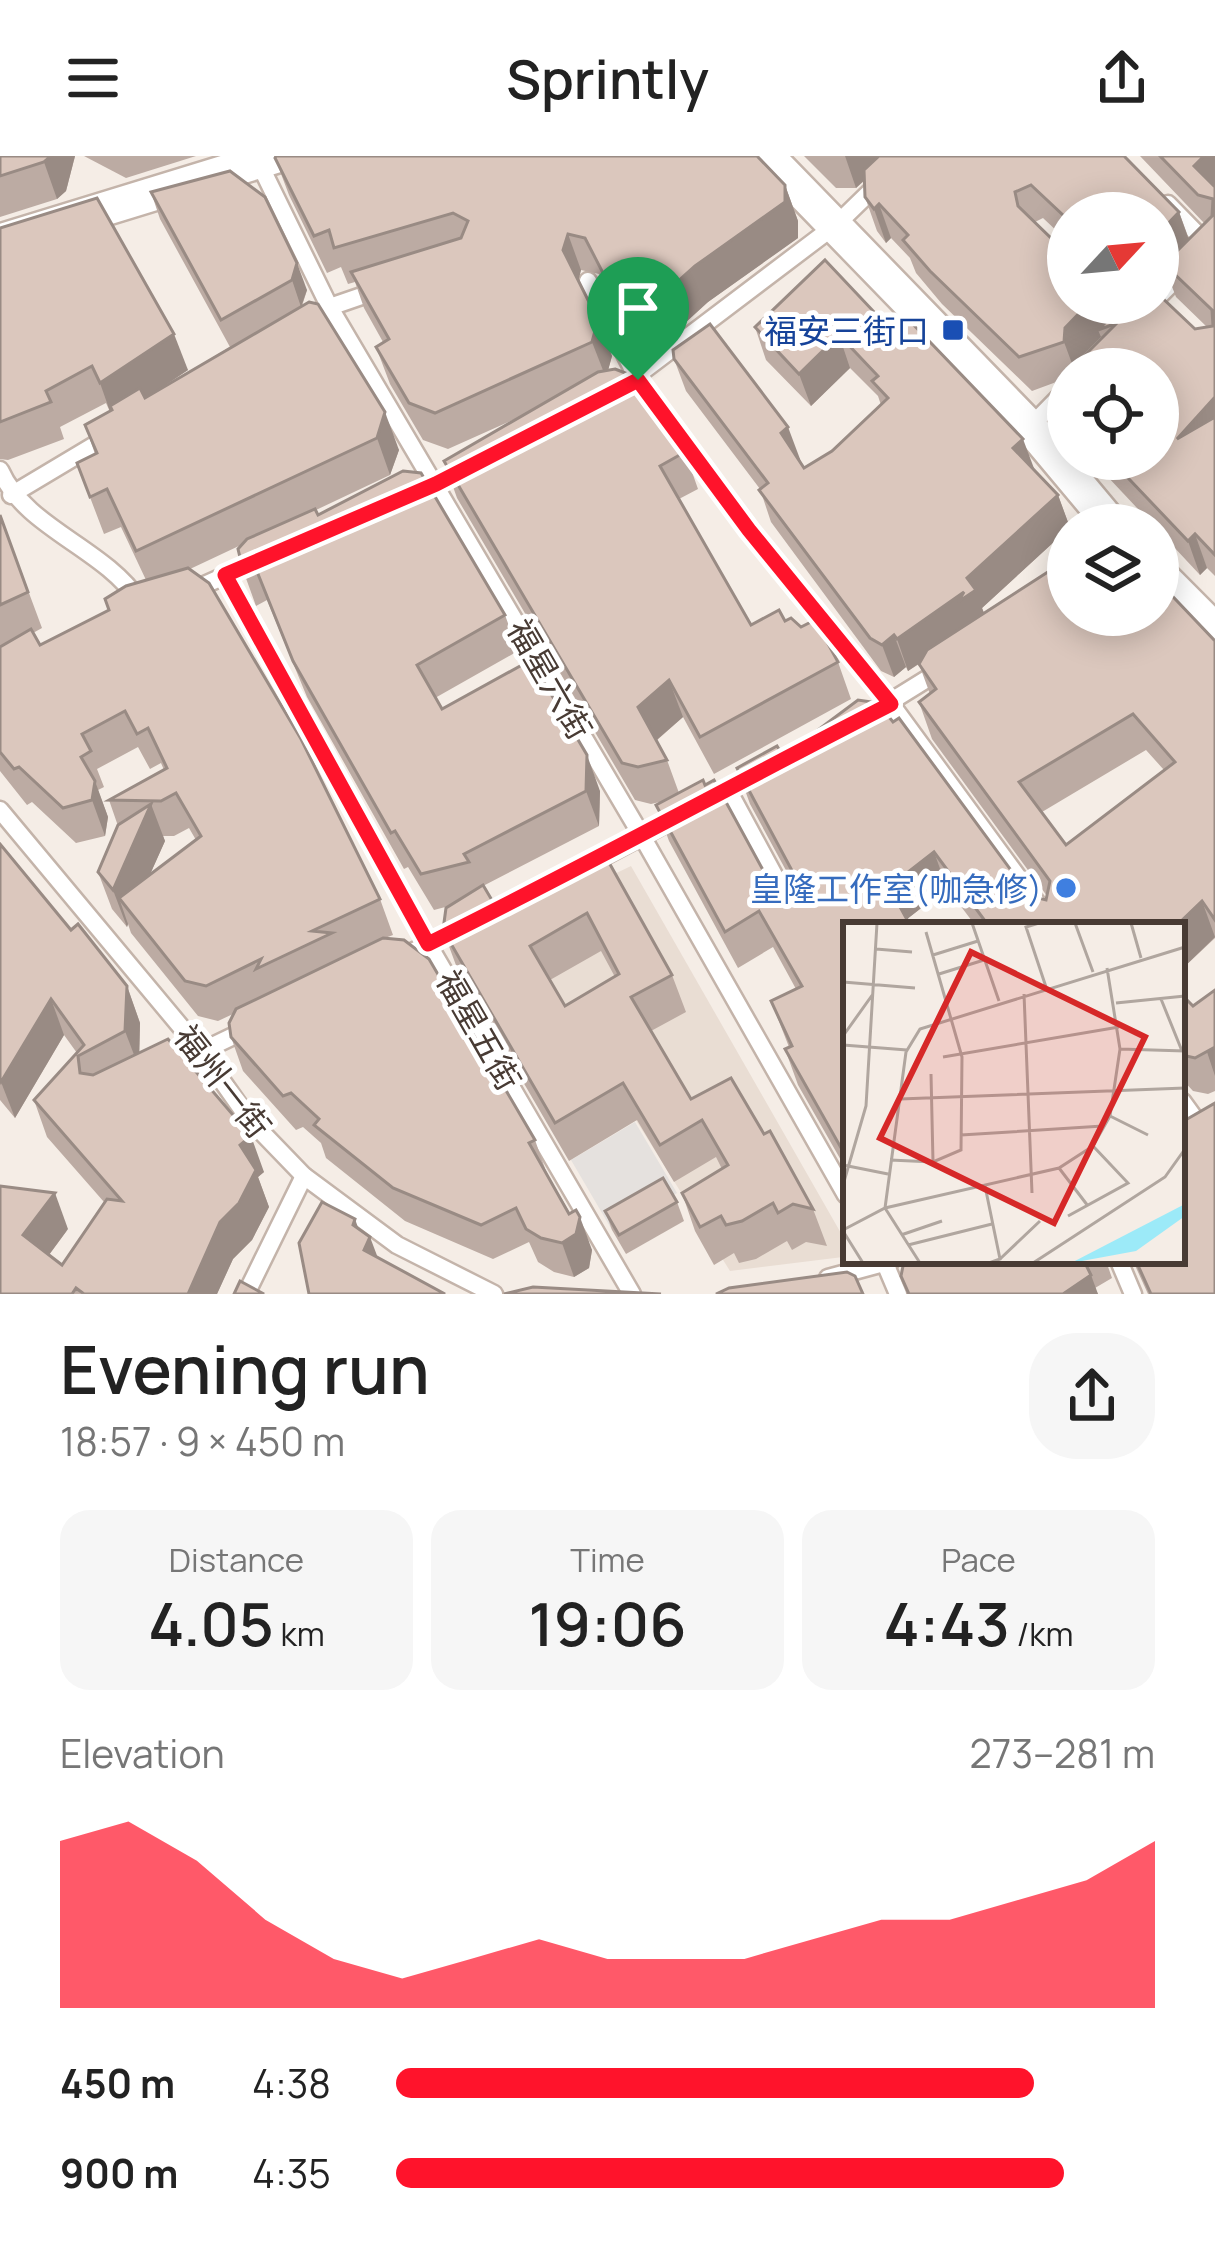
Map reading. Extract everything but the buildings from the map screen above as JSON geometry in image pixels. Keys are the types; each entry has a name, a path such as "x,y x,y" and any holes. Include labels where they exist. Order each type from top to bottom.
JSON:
{"street":[{"path":"767,156 1030,427 1094,504"},
{"path":"0,241 268,159"},
{"path":"1179,594 1215,630"}],"lane":[{"path":"598,400 638,380 837,224 907,156"},
{"name":"福星六街","path":"268,159 328,306 643,838 843,1190"},
{"path":"1152,188 1212,243 1179,277"},
{"path":"309,318 328,306 409,280"},
{"path":"588,281 638,380 749,530 891,704 1051,922"},
{"path":"1030,427 1047,410"},
{"path":"11,495 130,424"},
{"path":"0,470 11,495 122,576 146,611 288,548"},
{"path":"415,493 456,473"},
{"name":"福星五街","path":"225,575 428,944 632,1294"},
{"path":"850,725 950,664"},
{"path":"572,873 768,767"},
{"path":"727,788 800,922"},
{"name":"福州一街","path":"0,810 201,1051 248,1118 304,1177 397,1245 494,1294"},
{"path":"0,844 16,831"},
{"path":"387,964 471,923"},
{"path":"141,1081 263,1022"},
{"path":"1185,1104 1209,1125"},
{"path":"246,1294 304,1177"},
{"path":"808,1284 879,1264"},
{"path":"887,1264 898,1294"},
{"path":"1120,1264 1133,1294"}],"shaded area":[{"path":"631,866 843,1237 843,1257 730,1271 513,923"},
{"path":"635,1122 677,1193 612,1230 571,1160"}],"place":[{"name":"福安三街口","path":"953,330"},
{"name":"皇隆工作室(咖急修)","path":"1066,888"}],"route":[{"path":"638,380 749,530 891,704 727,788 643,838 428,944 225,575 436,484 638,380"}]}
